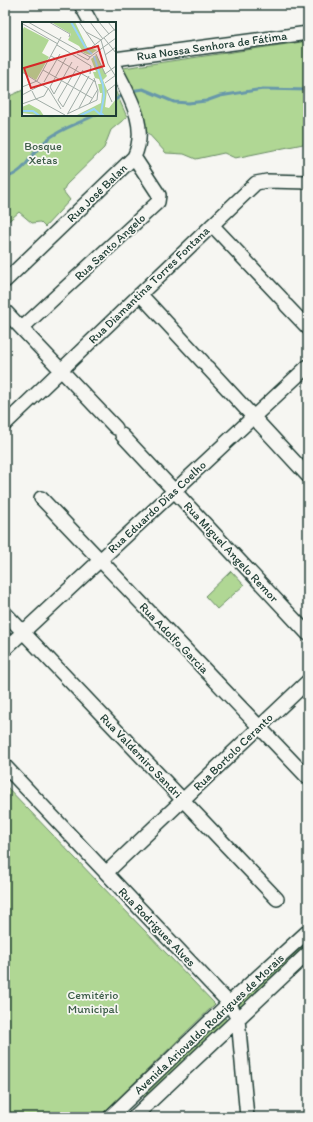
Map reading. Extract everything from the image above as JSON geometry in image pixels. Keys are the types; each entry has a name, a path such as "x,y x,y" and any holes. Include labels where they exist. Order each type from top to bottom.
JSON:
{"street":[{"path":"81,5 90,22"},
{"name":"Rua Nossa Senhora de Fátima","path":"116,59 308,33"},
{"name":"Rua José Balan","path":"5,281 126,167 134,157 138,148 140,136 137,116 127,91 116,70"},
{"name":"Rua Santo Angelo","path":"22,328 158,202 159,195 134,157"},
{"name":"Rua Diamantina Torres Fontana","path":"5,424 256,183 267,181 308,182"},
{"path":"212,225 308,328"},
{"path":"140,294 308,476"},
{"name":"Rua Miguel Angelo Remor","path":"5,311 308,634"},
{"name":"Rua Eduardo Dias Coelho","path":"5,649 308,366"},
{"name":"Rua Adolfo Garcia","path":"40,498 308,778"},
{"name":"Rua Valdemiro Sandri","path":"5,613 277,899"},
{"name":"Rua Bortolo Ceranto","path":"106,873 308,681"},
{"name":"Rua Rodrigues Alves","path":"5,766 229,1003 238,1019 247,1117"},
{"name":"Avenida Ariovaldo Rodrigues de Morais","path":"110,1117 229,1003 308,931"},
{"name":"Avenida Ariovaldo Rodrigues de Morais","path":"140,1114 308,953"},
{"path":"132,1097 140,1114"}],"green space":[{"path":"308,41 308,143 235,158 224,153 196,159 184,154 166,153 146,131 123,68"},
{"name":"Bosque Xetas","path":"22,90 22,116 116,116 116,92 127,117 111,130 104,148 66,185 63,191 70,200 45,227 40,222 32,223 19,212 5,224 5,98"},
{"path":"231,571 244,585 217,609 205,596"},
{"name":"Cemitério Municipal","path":"5,785 215,1004 99,1117 5,1117"},
{"path":"305,941 308,946 240,1007 237,1003"},
{"path":"223,1016 227,1020 146,1099 142,1094"}],"waterway":[{"path":"130,91 143,89 174,102 188,103 206,101 220,96 263,89 308,90"},
{"path":"116,99 124,94"},
{"path":"5,178 19,171 42,144 53,135 93,116"}]}
